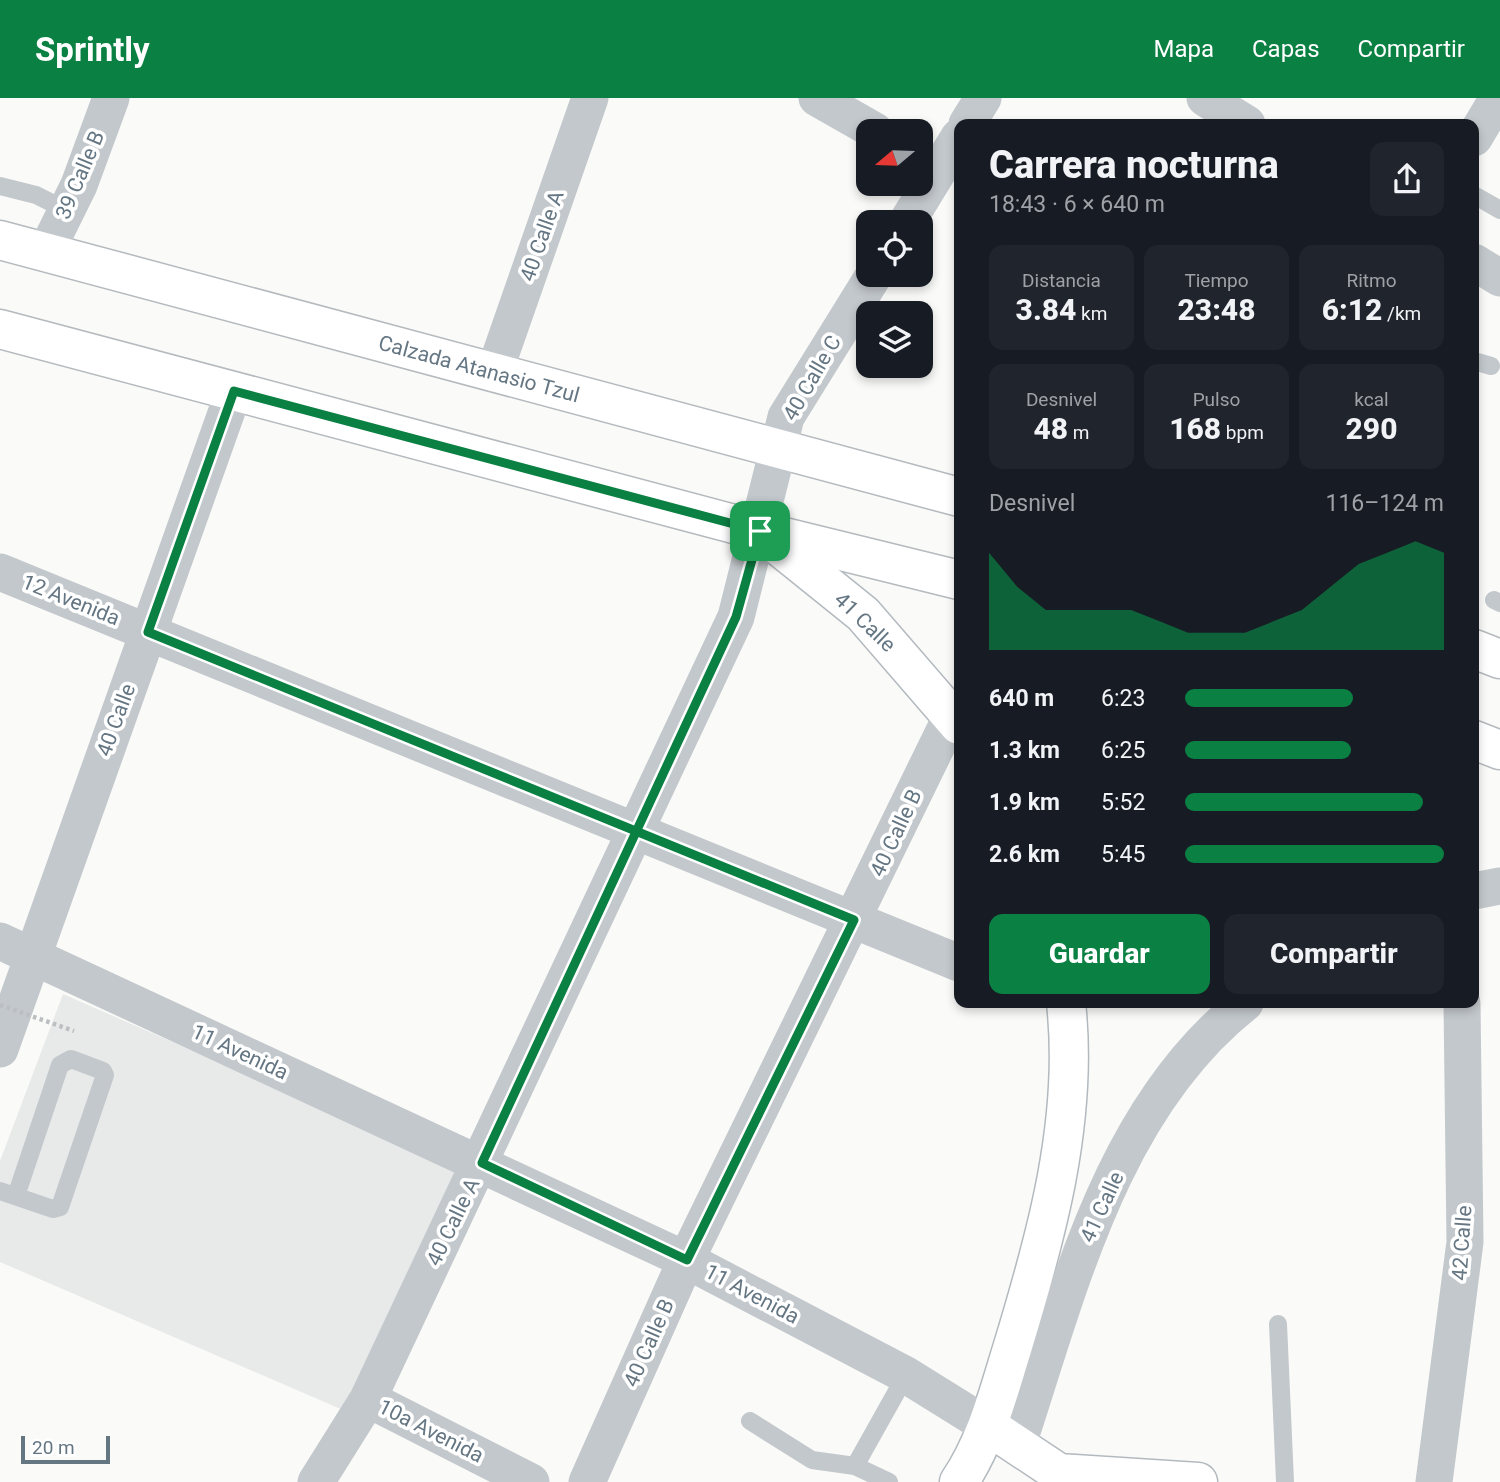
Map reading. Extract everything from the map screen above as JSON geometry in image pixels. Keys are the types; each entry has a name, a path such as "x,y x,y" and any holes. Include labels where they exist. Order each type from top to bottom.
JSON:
{"main road":[{"name":"Calzada Atanasio Tzul","path":"0,240 954,496"},
{"path":"0,329 760,531 954,579"},
{"name":"41 Calle","path":"760,531 863,614 954,719"},
{"path":"1479,651 1500,659"},
{"path":"1479,742 1500,750"},
{"name":"41 Calle","path":"959,1482 1003,1435 1045,1241 1063,1139 1069,1064 1064,1008"},
{"name":"11 Avenida","path":"1003,1435 1066,1477 1198,1482"}],"street":[{"name":"39 Calle B","path":"46,252 79,185 111,98"},
{"name":"40 Calle A","path":"494,373 590,98"},
{"path":"817,98 856,120"},
{"path":"970,119 983,98"},
{"path":"1192,119 1205,98 1239,119"},
{"path":"1479,130 1498,98"},
{"path":"915,210 954,146"},
{"path":"1479,265 1500,278"},
{"name":"40 Calle C","path":"760,531 786,417 867,287"},
{"name":"40 Calle","path":"0,1049 15,949 148,632 234,391"},
{"name":"40 Calle A","path":"316,1482 368,1399 482,1163 736,617 760,531"},
{"name":"12 Avenida","path":"0,572 954,961"},
{"name":"40 Calle B","path":"587,1482 687,1260 954,722"},
{"path":"1479,890 1500,886"},
{"name":"11 Avenida","path":"15,949 687,1260 906,1375 1003,1435"},
{"name":"41 Calle","path":"1003,1435 1104,1195 1152,1109 1223,1021 1239,1008"},
{"name":"42 Calle","path":"1434,1482 1465,1242 1462,1008"},
{"name":"10a Avenida","path":"368,1399 531,1482"}],"lane":[{"path":"0,186 36,195 66,211"},
{"path":"1479,198 1500,210"},
{"path":"1479,362 1491,366"},
{"path":"71,1059 103,1071 105,1075 60,1206 53,1209 8,1194 60,1065 71,1059"},
{"path":"1278,1324 1284,1482"},
{"path":"855,1466 906,1375"},
{"path":"750,1420 812,1460 855,1466 889,1482"}],"path":[{"path":"0,1005 75,1031"}],"shaded area":[{"path":"63,994 460,1168 343,1410 0,1262 0,1161"}],"route":[{"path":"760,531 234,391 148,632 636,831 854,920 687,1260 482,1163 636,831 736,617 760,531"}]}
